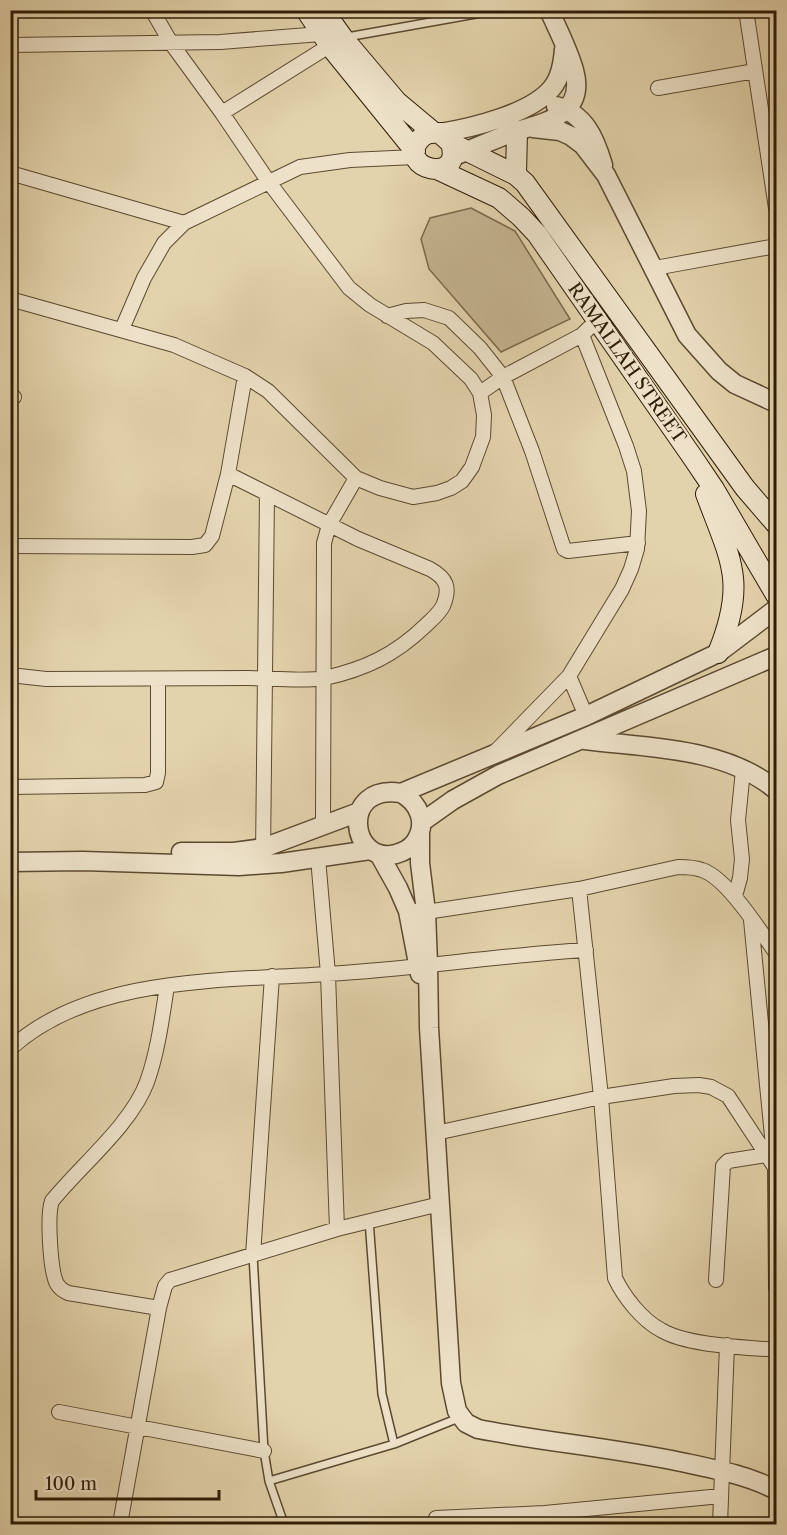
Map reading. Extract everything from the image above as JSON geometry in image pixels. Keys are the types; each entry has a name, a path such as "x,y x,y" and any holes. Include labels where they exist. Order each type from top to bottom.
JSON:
{"main road":[{"name":"RAMALLAH STREET","path":"306,10 331,39 415,154"},
{"name":"RAMALLAH STREET","path":"323,10 331,39 521,217 555,257 714,489 776,604"},
{"path":"516,175 521,124"},
{"path":"420,138 447,148 429,170 420,165 415,154 420,138"},
{"name":"RAMALLAH STREET","path":"447,148 516,175 536,196 745,488 777,524"},
{"path":"691,455 731,560 735,578 731,615 718,653"},
{"path":"745,488 777,508"}],"street":[{"path":"10,299 174,345 245,376 268,391 356,478 380,488 413,497 437,493 462,481 472,467 483,437 483,415 480,393 467,374 433,343 387,316 349,288 268,181 171,43 152,10"},
{"path":"549,10 575,72 574,95 567,110"},
{"path":"746,10 777,208"},
{"path":"10,45 331,39"},
{"path":"222,113 331,39"},
{"path":"521,124 553,87 563,65 564,44"},
{"path":"658,88 755,71"},
{"path":"447,148 521,124 549,105 578,115 596,139 606,175"},
{"path":"447,148 468,129 521,124 560,132 571,136 583,145 606,175 687,335 735,384 777,403"},
{"path":"122,329 164,243 184,223 300,167 415,154"},
{"path":"10,173 184,223"},
{"path":"655,268 777,246"},
{"path":"387,316 406,311 424,310 449,318 480,348 503,377 532,451 564,549 568,551 638,543"},
{"path":"480,393 503,377 582,335 597,321"},
{"path":"492,754 569,676 622,589 631,569 638,543 639,511 634,471 582,335"},
{"path":"10,546 192,547 205,545 213,536 228,474 245,376"},
{"path":"10,675 46,679 322,678 367,665 390,655 440,611 447,589 441,575 358,539 228,474"},
{"path":"323,825 324,543 329,525 356,478"},
{"path":"263,856 267,494"},
{"path":"401,793 586,716 718,653 776,604"},
{"path":"10,854 234,852 263,856 318,858 374,852 391,855 403,852 413,845 421,828 453,800 498,775 777,656"},
{"path":"569,676 586,716"},
{"path":"10,787 145,785 156,782 158,773 158,678"},
{"path":"583,740 706,756 761,777 777,790"},
{"path":"735,896 742,859 738,820 743,770"},
{"path":"417,911 358,833 356,822 358,812 365,801 376,793 388,790 401,793 416,804 421,828 417,911 428,996 451,1383 454,1403 461,1417 466,1423 478,1429 722,1470 757,1480 777,1490"},
{"path":"10,862 83,861 239,866 323,825 358,812"},
{"path":"318,858 328,974 338,1229"},
{"path":"417,911 579,889 678,867 690,867 704,870 735,896 777,953"},
{"path":"579,889 601,1097 615,1278 620,1289 640,1313 661,1331 690,1339 777,1350"},
{"path":"752,919 776,1168 777,1288"},
{"path":"10,1049 38,1027 60,1014 125,994 167,986 272,976 328,974 586,950"},
{"path":"253,1255 272,976"},
{"path":"159,1308 68,1293 62,1290 58,1286 54,1272 49,1216 52,1201 129,1114 143,1089 160,1035 167,986"},
{"path":"436,1133 601,1097 687,1084 711,1088 728,1095 776,1168"},
{"path":"716,1280 723,1166 728,1161 766,1155"},
{"path":"120,1524 159,1308 165,1286 170,1280 369,1220 440,1204"},
{"path":"720,1524 727,1345"},
{"path":"59,1412 264,1451"},
{"path":"748,1479 754,1486 777,1499"},
{"path":"436,1518 546,1519 721,1496"}],"lane":[{"path":"331,39 498,10"},
{"path":"369,1220 382,1394 393,1444"},
{"path":"253,1255 264,1451 269,1481 284,1524"},
{"path":"269,1481 393,1444 461,1417"}],"shaded area":[{"path":"471,208 515,231 570,319 501,352 429,269 421,239 430,218"}]}
